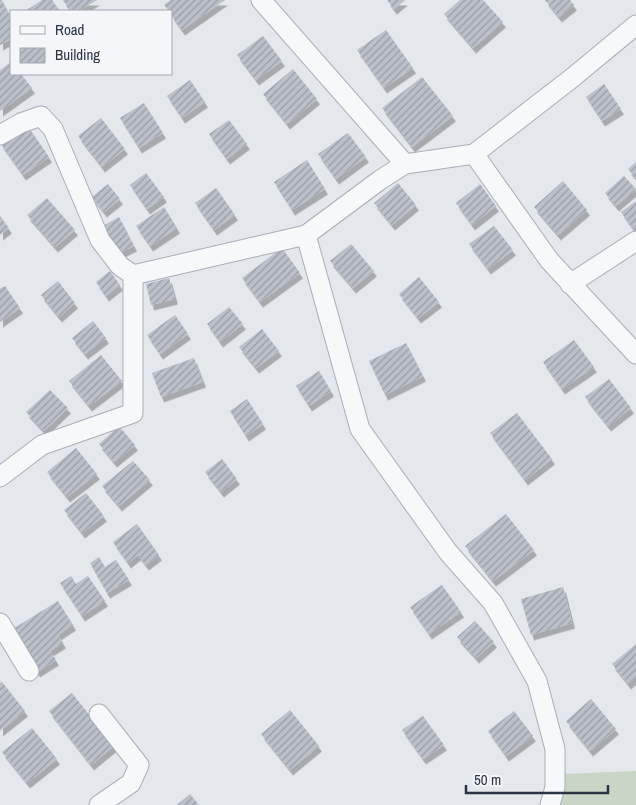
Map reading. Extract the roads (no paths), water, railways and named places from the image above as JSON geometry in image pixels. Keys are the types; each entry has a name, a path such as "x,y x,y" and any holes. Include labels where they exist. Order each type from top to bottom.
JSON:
{"street":[{"path":"267,2 405,164"},
{"path":"0,135 21,123 41,116 54,129 100,240 120,266 134,275 306,235 380,180 405,164 474,154 572,78 636,25"},
{"path":"474,154 549,260 636,354"},
{"path":"306,235 360,429 448,552 493,603 537,680 554,749 555,787 550,805"},
{"path":"570,284 636,241"},
{"path":"0,477 42,446 133,413 134,275"},
{"path":"0,623 29,671"},
{"path":"99,714 139,765 131,783 99,805"}]}
